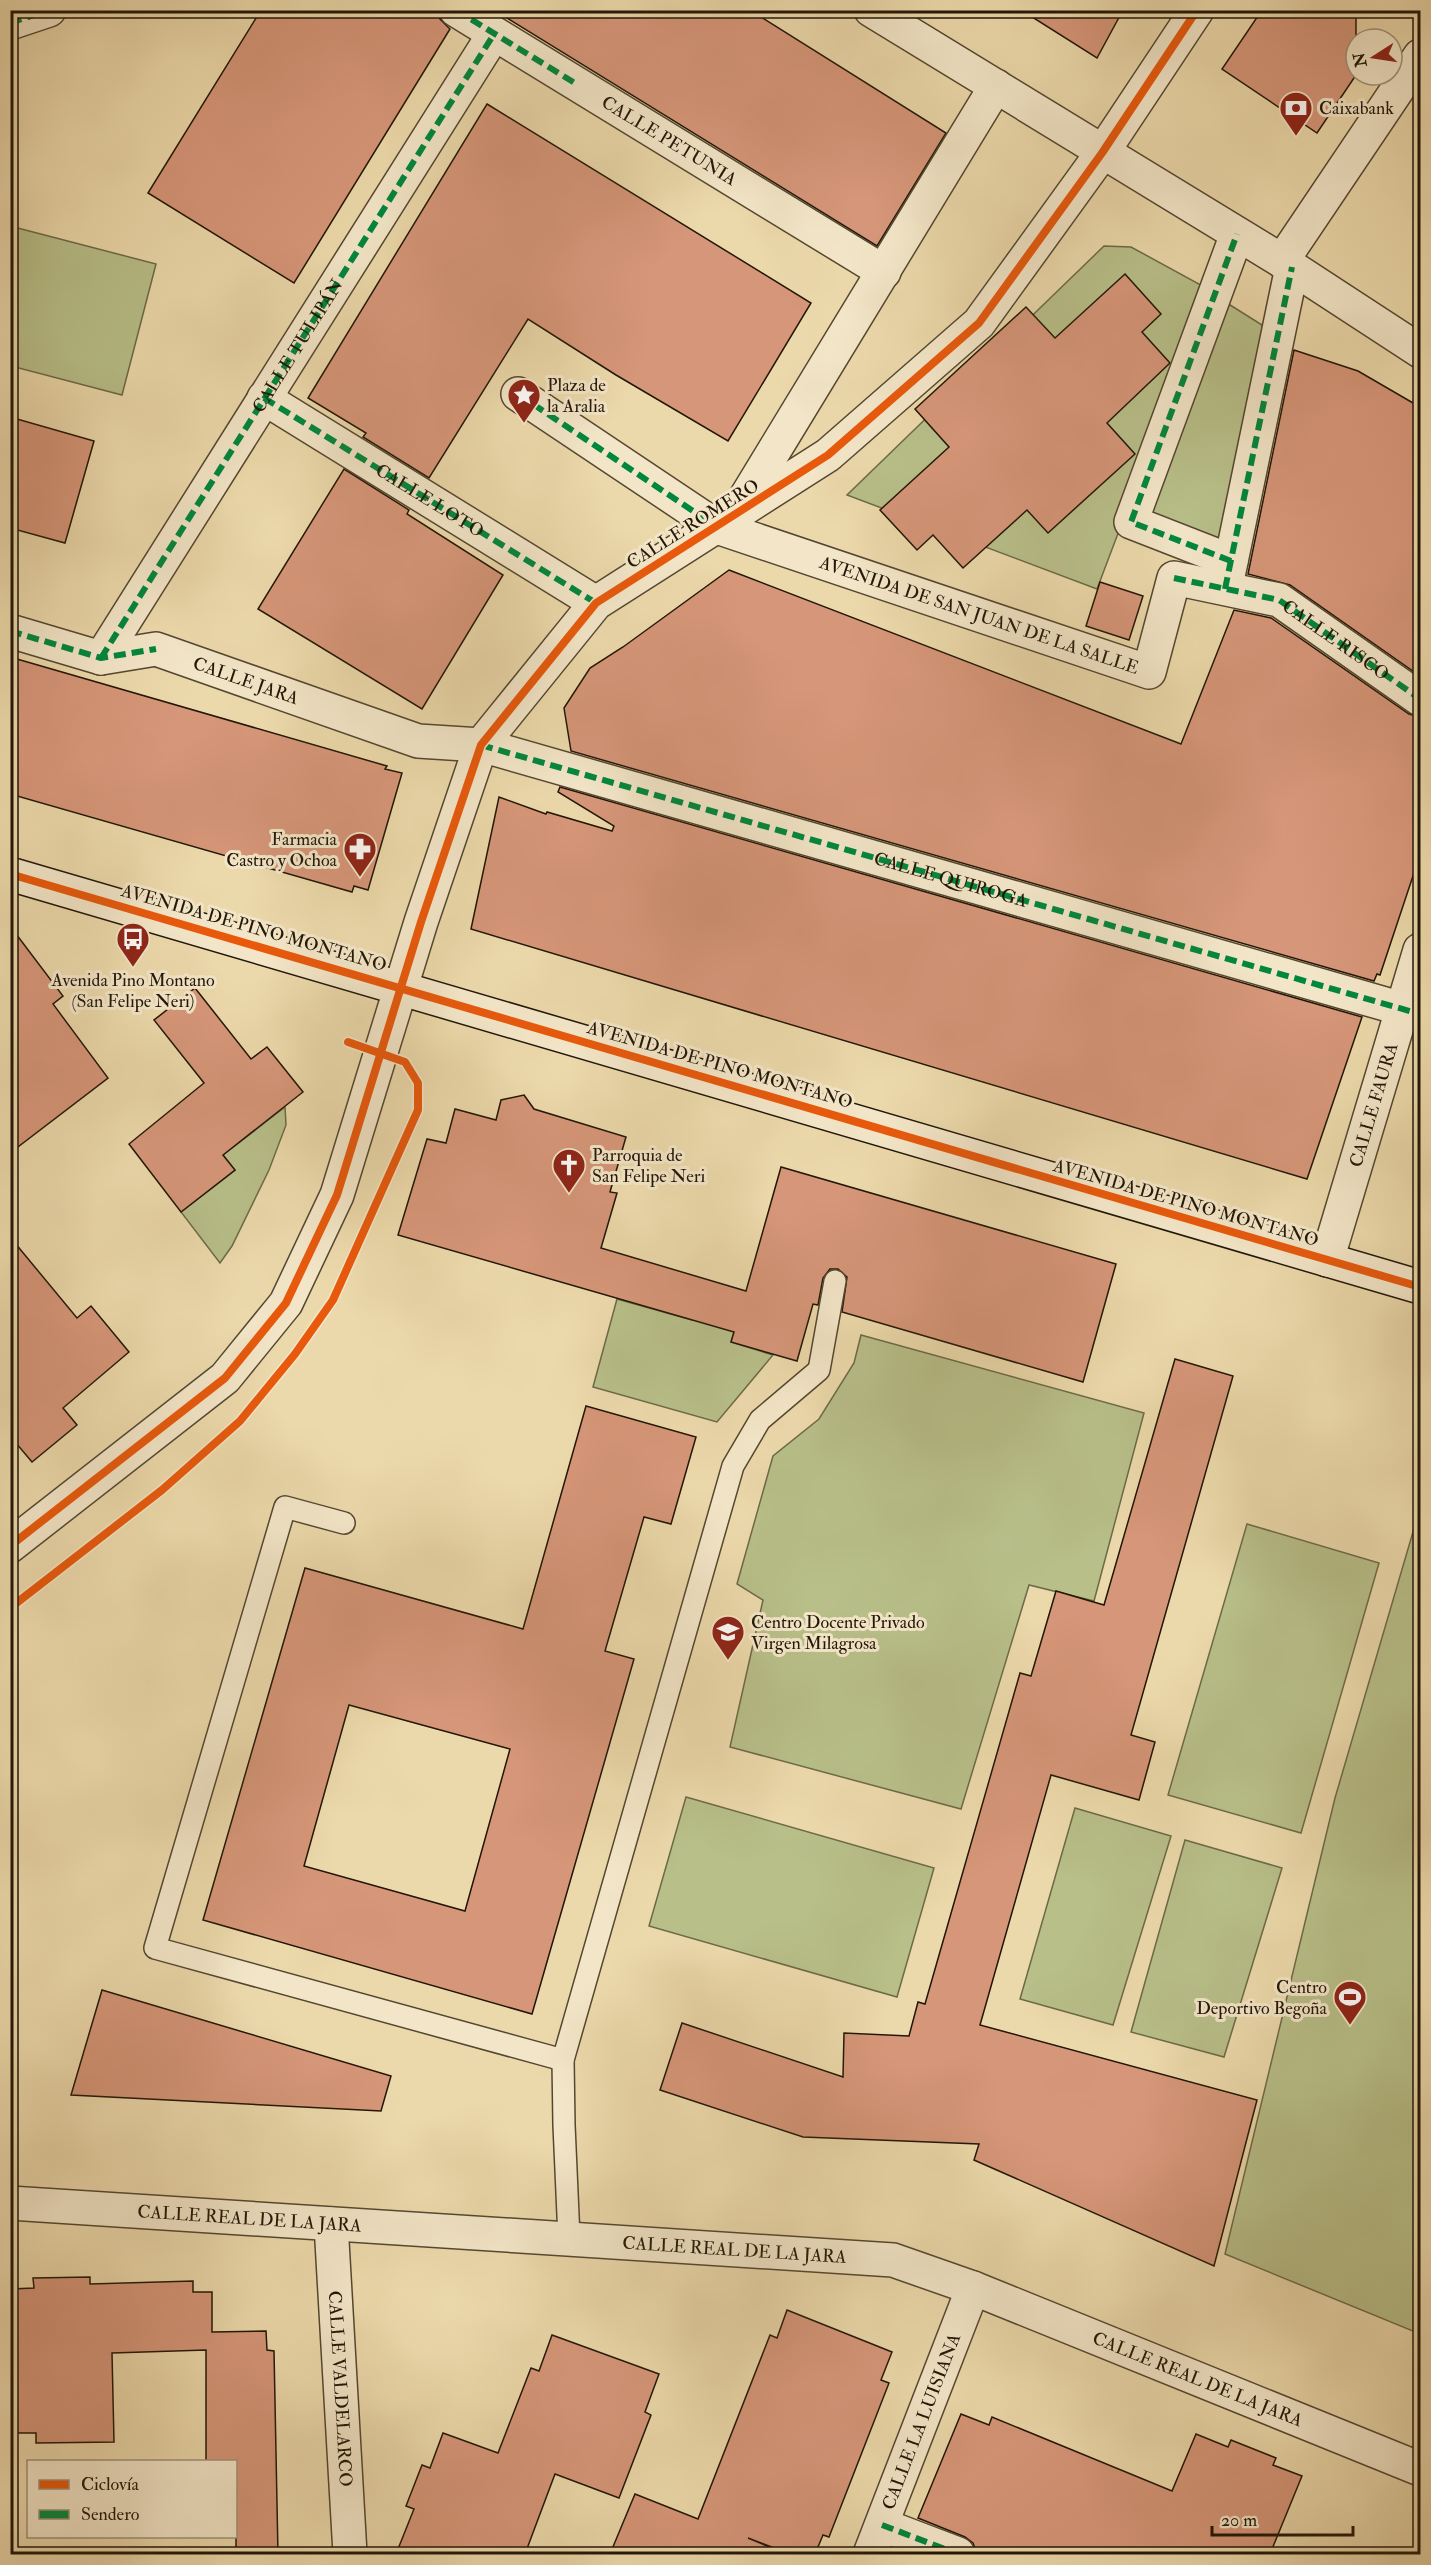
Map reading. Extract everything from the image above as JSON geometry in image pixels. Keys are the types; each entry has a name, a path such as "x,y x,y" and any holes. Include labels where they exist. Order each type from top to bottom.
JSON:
{"street":[{"path":"10,23 49,10"},
{"name":"CALLE PETUNIA","path":"456,10 884,272"},
{"path":"871,10 1287,264 1420,351"},
{"name":"CALLE ROMERO","path":"10,1546 225,1378 286,1303 337,1195 421,921 481,745 596,603 828,455 979,323 1102,153 1197,10"},
{"name":"CALLE TULIPÁN","path":"101,658 494,34"},
{"path":"1237,234 1131,522 1228,575 1287,264 1420,56"},
{"name":"CALLE ROMERO","path":"725,522 884,272 996,86"},
{"path":"518,394 725,522"},
{"name":"CALLE LOTO","path":"264,398 596,603"},
{"name":"AVENIDA DE SAN JUAN DE LA SALLE","path":"725,522 1149,672 1174,578"},
{"name":"CALLE RISCO","path":"1174,578 1228,575 1279,600 1420,699"},
{"name":"CALLE JARA","path":"10,631 101,658 156,649 418,741 481,745"},
{"name":"CALLE QUIROGA","path":"481,745 1412,1010"},
{"name":"AVENIDA DE PINO MONTANO","path":"10,874 1420,1287"},
{"name":"CALLE FAURA","path":"1327,1260 1412,1010 1420,950"},
{"name":"CALLE REAL DE LA JARA","path":"10,2203 893,2260 973,2288 1420,2469"},
{"name":"CALLE VALDELARCO","path":"332,2224 350,2554"},
{"name":"CALLE LA LUISIANA","path":"870,2554 973,2288"},
{"path":"882,2525 958,2554"}],"lane":[{"path":"569,2238 563,2060 733,1466 760,1420 819,1370 835,1281"},
{"path":"344,1523 285,1507 155,1948 563,2060"}],"green space":[{"path":"10,226 156,264 122,395 11,366"},
{"path":"1104,246 1131,247 1210,290 1097,589 847,495"},
{"path":"1219,298 1262,325 1265,357 1228,551 1140,516"},
{"path":"285,1107 286,1125 269,1170 232,1246 220,1263 181,1212 235,1170 223,1155"},
{"path":"617,1299 692,1320 740,1313 731,1342 773,1355 717,1422 593,1387"},
{"path":"861,1335 1144,1413 1094,1601 1029,1585 961,1809 730,1747 763,1600 737,1584 773,1456 819,1419 854,1363"},
{"name":"Centro Deportivo Begoña","path":"1420,1508 1420,2334 1225,2254 1335,1798"},
{"path":"1247,1524 1379,1563 1301,1833 1168,1795"},
{"path":"686,1797 934,1868 897,1997 649,1926"},
{"path":"1075,1808 1171,1836 1113,2025 1020,1999"},
{"path":"1185,1840 1282,1868 1224,2057 1131,2032"}],"building":[{"path":"261,10 437,10 440,19 450,29 294,283 148,193"},
{"path":"494,10 750,10 946,133 877,246"},
{"path":"1021,10 1123,10 1097,58"},
{"path":"1262,10 1356,10 1356,27 1344,27 1344,87 1348,87 1317,133 1222,69"},
{"path":"487,104 811,303 728,441 616,375 528,319 429,478 363,437 366,433 308,398"},
{"path":"1125,274 1161,314 1142,332 1170,363 1107,423 1135,454 1048,533 1027,510 963,568 933,535 917,550 880,510 949,447 915,409 1026,307 1055,338"},
{"path":"1294,350 1358,371 1420,407 1420,676 1290,585 1248,574"},
{"path":"10,417 94,441 65,543 10,528"},
{"path":"344,469 409,510 407,514 503,575 422,709 258,609"},
{"path":"729,570 1181,744 1234,610 1271,618 1409,714 1420,717 1420,855 1380,975 1377,974 1374,981 571,751 564,708 590,668 623,647"},
{"path":"1100,582 1143,596 1129,640 1086,626"},
{"path":"10,657 387,766 385,769 402,773 368,890 354,886 352,892 10,794"},
{"path":"560,787 1362,1017 1307,1179 471,929 499,797 546,814 547,812 612,831 614,826 558,792"},
{"path":"10,926 63,996 53,1004 108,1078 10,1153"},
{"path":"195,988 251,1059 267,1047 303,1092 223,1155 235,1170 181,1212 129,1144 204,1083 154,1020"},
{"path":"524,1095 534,1109 626,1137 610,1192 617,1193 601,1248 746,1291 781,1167 1116,1264 1083,1382 842,1312 847,1277 838,1269 830,1269 823,1278 818,1305 813,1304 797,1361 731,1342 734,1332 398,1235 427,1139 446,1143 455,1109 496,1120 501,1100"},
{"path":"10,1237 77,1318 91,1306 129,1352 63,1408 77,1425 32,1462 10,1436"},
{"path":"1175,1359 1233,1376 1131,1735 1155,1742 1139,1800 1051,1775 980,2025 1257,2100 1214,2266 974,2160 979,2144 803,2137 660,2090 682,2023 843,2077 844,2033 909,2036 918,2002 925,2004 1020,1673 1031,1676 1056,1591 1104,1605"},
{"path":"586,1406 696,1437 671,1524 644,1517 605,1651 634,1659 532,2014 203,1920 305,1568 523,1629","holes":["349,1705 510,1749 465,1911 304,1866"]},
{"path":"102,1990 391,2076 381,2111 71,2095"},
{"path":"90,2277 90,2284 193,2281 193,2292 212,2292 212,2332 266,2331 267,2350 274,2351 278,2554 236,2554 237,2460 206,2460 206,2350 112,2353 114,2442 36,2443 36,2433 13,2433 11,2289 34,2288 33,2278"},
{"path":"787,2310 892,2352 881,2380 889,2383 829,2537 823,2535 815,2554 790,2554 748,2538 781,2554 610,2554 635,2494 698,2519 770,2335 777,2338"},
{"path":"552,2335 659,2374 645,2412 651,2415 619,2498 555,2474 525,2554 396,2554 414,2509 406,2506 422,2465 430,2468 443,2433 498,2453 531,2368 539,2371"},
{"path":"961,2414 989,2425 992,2417 1172,2491 1196,2434 1228,2447 1231,2440 1276,2458 1273,2465 1302,2476 1270,2554 984,2554 976,2551 973,2543 965,2537 918,2518"}],"marked path":[{"path":"10,23 49,10"},
{"path":"456,10 578,85"},
{"path":"101,658 494,34"},
{"path":"1231,561 1131,522 1237,234"},
{"path":"1225,589 1292,267"},
{"path":"518,394 717,527"},
{"path":"264,398 596,603"},
{"path":"1174,578 1279,600 1420,699"},
{"path":"10,631 101,658 156,649"},
{"path":"481,745 1420,1014"},
{"path":"882,2525 958,2554"}],"cycle path":[{"path":"10,1546 225,1378 286,1303 337,1195 421,922 481,745 596,603 828,455 979,323 1102,153 1197,10"},
{"path":"10,874 1420,1287"},
{"path":"10,1608 162,1490 240,1421 295,1354 333,1300 418,1110 418,1083 405,1062 348,1042"}],"place":[{"name":"Caixabank","path":"1296,137"},
{"name":"Plaza de la Aralia","path":"524,424"},
{"name":"Farmacia Castro y Ochoa","path":"360,878"},
{"name":"Avenida Pino Montano (San Felipe Neri)","path":"133,968"},
{"name":"Parroquia de San Felipe Neri","path":"569,1194"},
{"name":"Centro Docente Privado Virgen Milagrosa","path":"728,1661"},
{"name":"Centro Deportivo Begoña","path":"1350,2026"}]}
